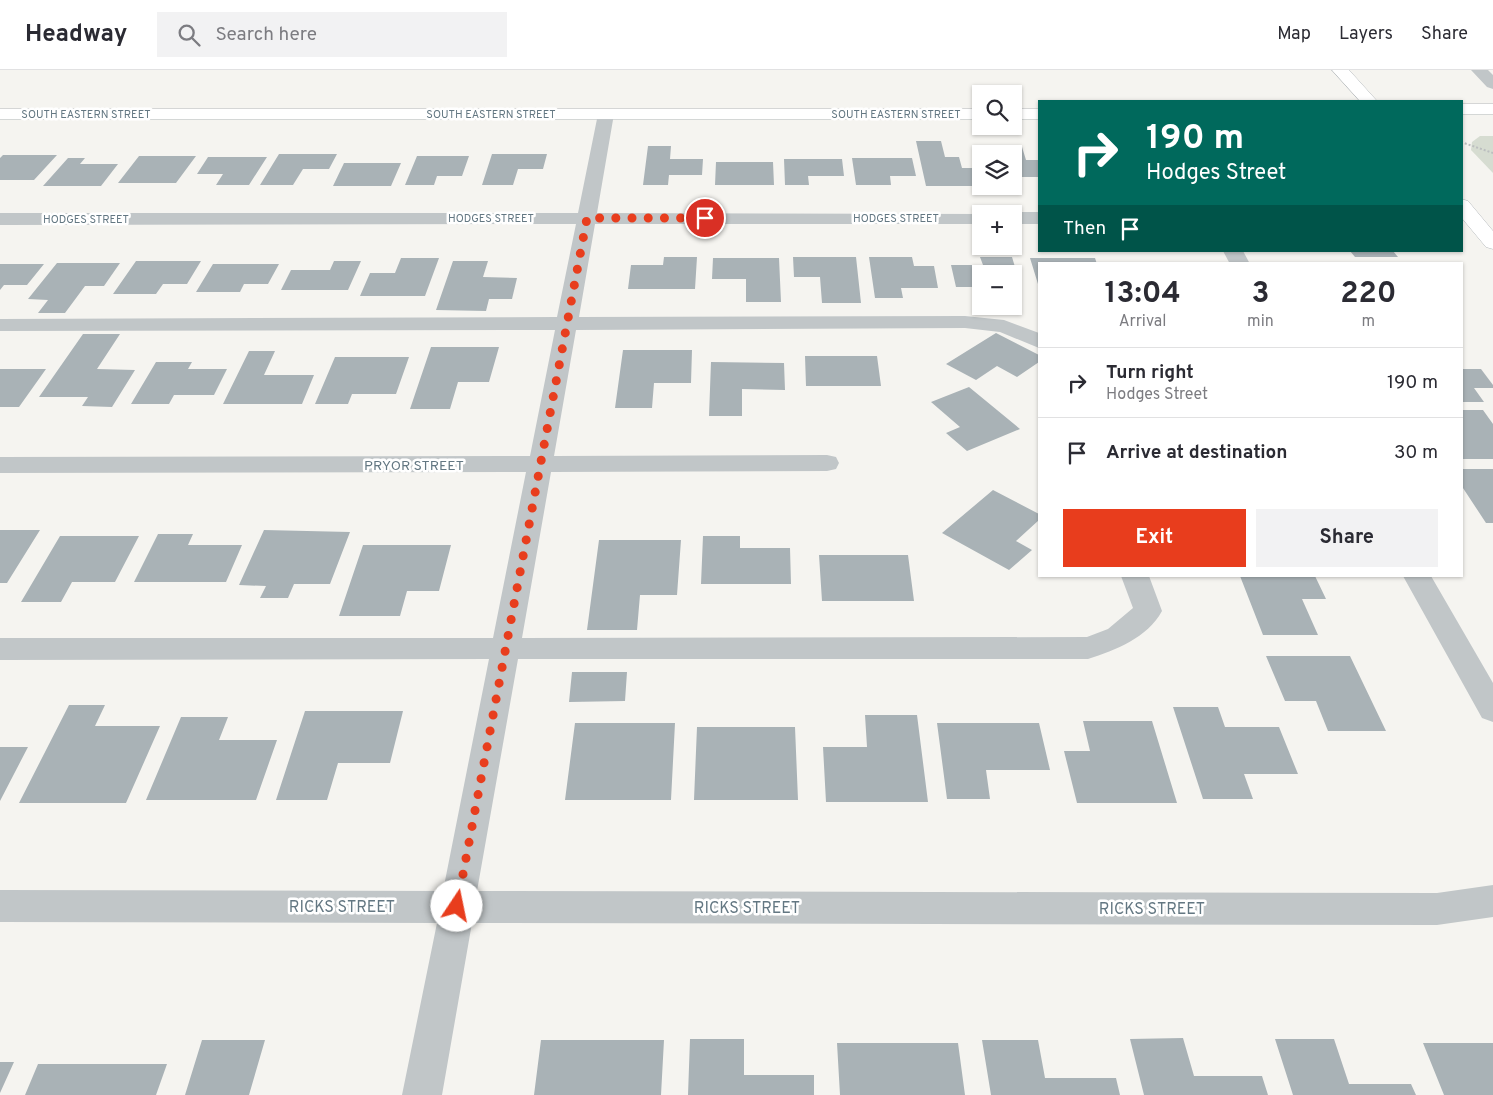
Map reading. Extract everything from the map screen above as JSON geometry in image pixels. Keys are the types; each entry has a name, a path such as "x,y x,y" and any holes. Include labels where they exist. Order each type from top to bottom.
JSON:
{"main road":[{"path":"1340,70 1368,100"},
{"path":"1463,109 1493,109"},
{"name":"SOUTH EASTERN STREET","path":"0,114 972,114"},
{"path":"1022,114 1038,114"},
{"path":"1463,207 1493,243"}],"street":[{"path":"1479,70 1493,84"},
{"path":"422,1095 606,114"},
{"name":"HODGES STREET","path":"0,219 972,218"},
{"path":"1022,218 1038,218"},
{"path":"0,325 965,322 1004,326 1038,341"},
{"name":"PRYOR STREET","path":"0,465 827,463"},
{"path":"0,649 1088,648 1118,637 1148,611 1135,577"},
{"path":"1418,577 1493,710"},
{"name":"RICKS STREET","path":"0,906 1438,909 1493,901"}],"path":[{"path":"1463,143 1493,153"}],"shaded area":[{"path":"1480,136 1493,136 1493,173 1471,150 1472,142"}],"building":[{"path":"916,141 941,141 945,157 959,157 962,168 972,168 972,186 926,186"},
{"path":"648,146 671,146 670,159 703,159 702,175 669,175 668,185 643,185"},
{"path":"1022,147 1026,160 1038,160 1038,177 1022,177"},
{"path":"279,154 337,154 329,169 303,169 293,185 260,185"},
{"path":"492,154 547,154 543,169 518,169 513,185 482,185"},
{"path":"3,155 57,155 34,180 0,180 0,158"},
{"path":"139,156 196,156 176,183 118,183"},
{"path":"417,156 469,156 462,176 437,176 434,185 405,185"},
{"path":"208,157 267,157 249,185 216,185 223,174 197,174"},
{"path":"68,158 85,158 80,164 118,164 101,186 43,186"},
{"path":"852,158 912,158 916,176 890,176 891,185 856,185"},
{"path":"784,159 842,159 844,176 808,176 809,185 785,185"},
{"path":"716,162 773,162 774,185 715,185"},
{"path":"344,163 401,163 391,186 333,186"},
{"path":"1351,252 1394,252 1398,257 1355,257"},
{"path":"664,257 697,257 695,289 628,289 631,265 663,265"},
{"path":"793,257 856,257 861,303 822,303 820,277 794,277"},
{"path":"869,257 912,257 914,266 934,266 938,288 901,288 903,298 875,298"},
{"path":"980,257 1012,257 1014,265 983,265"},
{"path":"401,258 439,258 425,296 360,296 370,273 395,273"},
{"path":"713,258 779,258 781,302 746,302 746,279 712,279"},
{"path":"1030,258 1095,258 1096,262 1038,262 1038,284"},
{"path":"136,261 201,261 187,284 163,284 156,294 113,294"},
{"path":"334,261 361,261 348,290 281,290 291,270 330,270"},
{"path":"453,261 488,261 483,277 517,278 512,299 489,299 486,311 436,310"},
{"path":"57,263 120,263 104,286 85,286 65,313 38,313 48,300 28,299"},
{"path":"0,264 44,264 27,285 4,285 0,290"},
{"path":"213,264 279,264 268,284 244,284 240,292 196,292"},
{"path":"951,265 972,265 972,287 956,287"},
{"path":"996,333 1038,354 1038,363 1017,377 997,366 976,380 946,364"},
{"path":"83,334 120,334 97,369 135,370 112,407 82,406 88,397 39,397"},
{"path":"431,347 499,347 489,382 458,382 450,409 410,409"},
{"path":"623,350 692,350 691,383 654,383 652,408 615,408"},
{"path":"249,351 275,351 264,375 314,375 302,404 223,404"},
{"path":"805,356 877,356 881,386 806,386"},
{"path":"335,357 409,357 396,394 352,394 348,404 315,404"},
{"path":"156,362 192,362 188,369 227,369 214,395 174,395 169,404 131,404"},
{"path":"711,362 784,363 785,390 742,389 742,416 709,416"},
{"path":"0,369 46,369 19,407 0,407"},
{"path":"1463,369 1481,369 1493,385 1493,388 1474,388 1484,402 1463,402"},
{"path":"969,387 1020,429 967,451 946,433 960,427 931,402"},
{"path":"1463,410 1483,410 1493,424 1493,459 1463,459"},
{"path":"1463,469 1493,469 1493,523 1486,523 1463,488"},
{"path":"993,490 1038,513 1038,521 1016,541 1032,550 1009,570 942,533"},
{"path":"0,530 40,530 7,583 0,583"},
{"path":"264,530 350,532 330,584 294,584 288,598 260,598 266,586 239,585"},
{"path":"158,534 193,534 188,545 242,545 226,582 134,582"},
{"path":"60,536 139,536 115,582 72,582 61,602 21,602"},
{"path":"703,536 740,536 740,548 790,548 791,584 701,584"},
{"path":"599,540 681,540 677,595 640,595 637,630 587,630"},
{"path":"363,545 451,545 439,591 407,591 400,616 339,616"},
{"path":"819,555 908,555 914,601 822,601"},
{"path":"1240,577 1315,577 1326,599 1302,599 1318,635 1263,635"},
{"path":"1266,656 1350,656 1386,731 1328,731 1316,701 1285,701"},
{"path":"572,672 627,672 625,701 569,702"},
{"path":"69,705 105,705 95,726 160,726 126,803 19,803"},
{"path":"1173,707 1218,707 1225,727 1279,727 1298,774 1244,774 1253,799 1203,799"},
{"path":"305,711 403,711 390,763 338,763 327,800 276,800"},
{"path":"865,715 917,715 928,802 826,802 823,747 867,747"},
{"path":"181,717 228,717 219,740 277,740 256,800 146,800"},
{"path":"1083,721 1152,721 1177,803 1077,803 1064,751 1090,751"},
{"path":"575,723 675,723 671,800 565,800"},
{"path":"937,723 1039,723 1050,770 986,770 990,799 947,799"},
{"path":"697,727 795,727 798,800 694,800"},
{"path":"0,747 28,747 0,801"},
{"path":"1183,1038 1194,1076 1262,1076 1268,1095 1144,1095 1130,1039"},
{"path":"690,1039 744,1039 744,1075 814,1075 814,1095 688,1095"},
{"path":"1275,1039 1334,1039 1349,1084 1411,1084 1416,1095 1293,1095"},
{"path":"202,1040 265,1040 249,1095 185,1095"},
{"path":"541,1040 664,1040 661,1095 534,1095"},
{"path":"982,1040 1038,1040 1045,1078 1116,1078 1120,1095 991,1095"},
{"path":"837,1043 958,1043 965,1095 840,1095"},
{"path":"1423,1043 1493,1043 1493,1095 1444,1095"},
{"path":"0,1062 14,1062 0,1093"},
{"path":"38,1064 167,1064 156,1095 25,1095"}],"route":[{"path":"457,906 587,218 705,218"}]}
